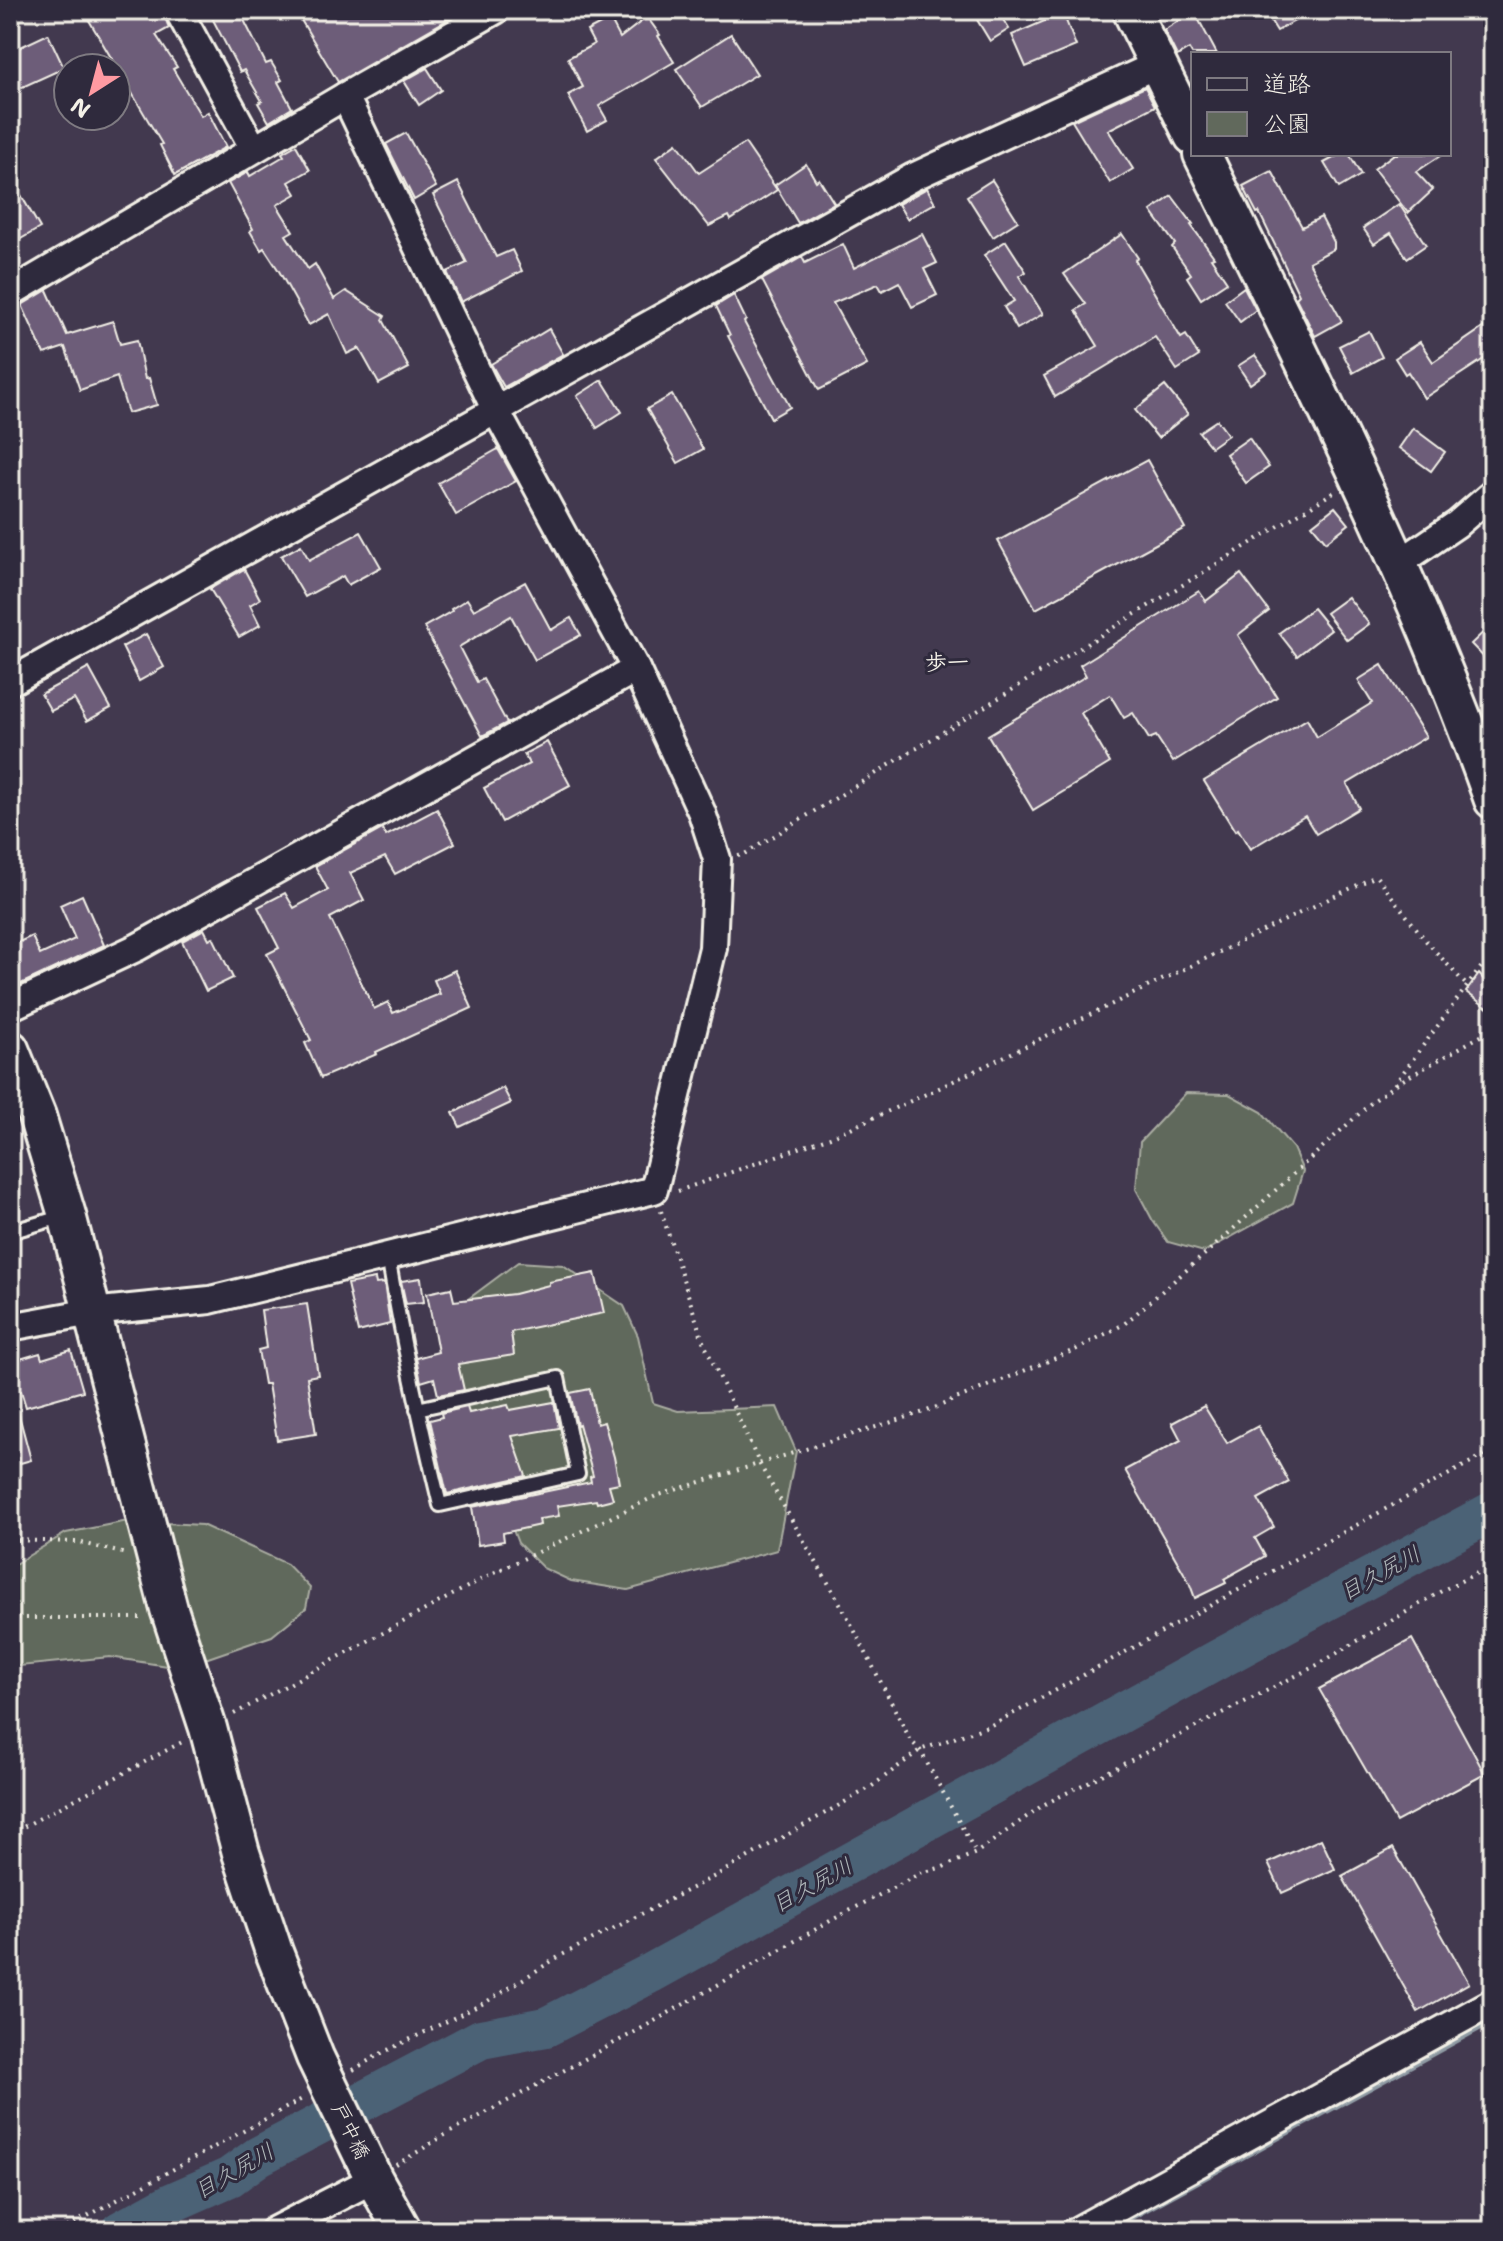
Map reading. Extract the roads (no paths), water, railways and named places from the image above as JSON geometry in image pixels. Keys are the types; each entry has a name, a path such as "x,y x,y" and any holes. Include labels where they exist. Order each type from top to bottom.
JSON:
{"street":[{"path":"178,10 254,149"},
{"path":"10,293 496,10"},
{"path":"1131,10 1191,132"},
{"path":"10,682 913,177 1158,64"},
{"path":"10,1327 91,1312 210,1300 655,1194 713,948 717,859 702,813 636,669 495,409 345,96"},
{"path":"1203,156 1360,476 1460,706 1493,800"},
{"path":"1398,564 1457,524 1493,493"},
{"path":"10,1007 138,947 636,669"},
{"name":"戸中橋","path":"10,1049 37,1116 67,1215 169,1609 208,1728 241,1853 274,1952 330,2088 403,2231"},
{"path":"1076,2231 1493,2002"},
{"path":"273,2231 372,2175"}],"lane":[{"path":"10,1232 67,1215"},
{"path":"388,1256 417,1409 440,1505 578,1474 558,1378 417,1409"}],"waterway":[{"name":"目久尻川","path":"120,2231 171,2203 230,2177 259,2156 481,2039 546,2027 651,1973 1493,1511"},
{"path":"1105,2231 1493,2020"}],"district":[{"name":"歩一","path":"947,662"}]}
